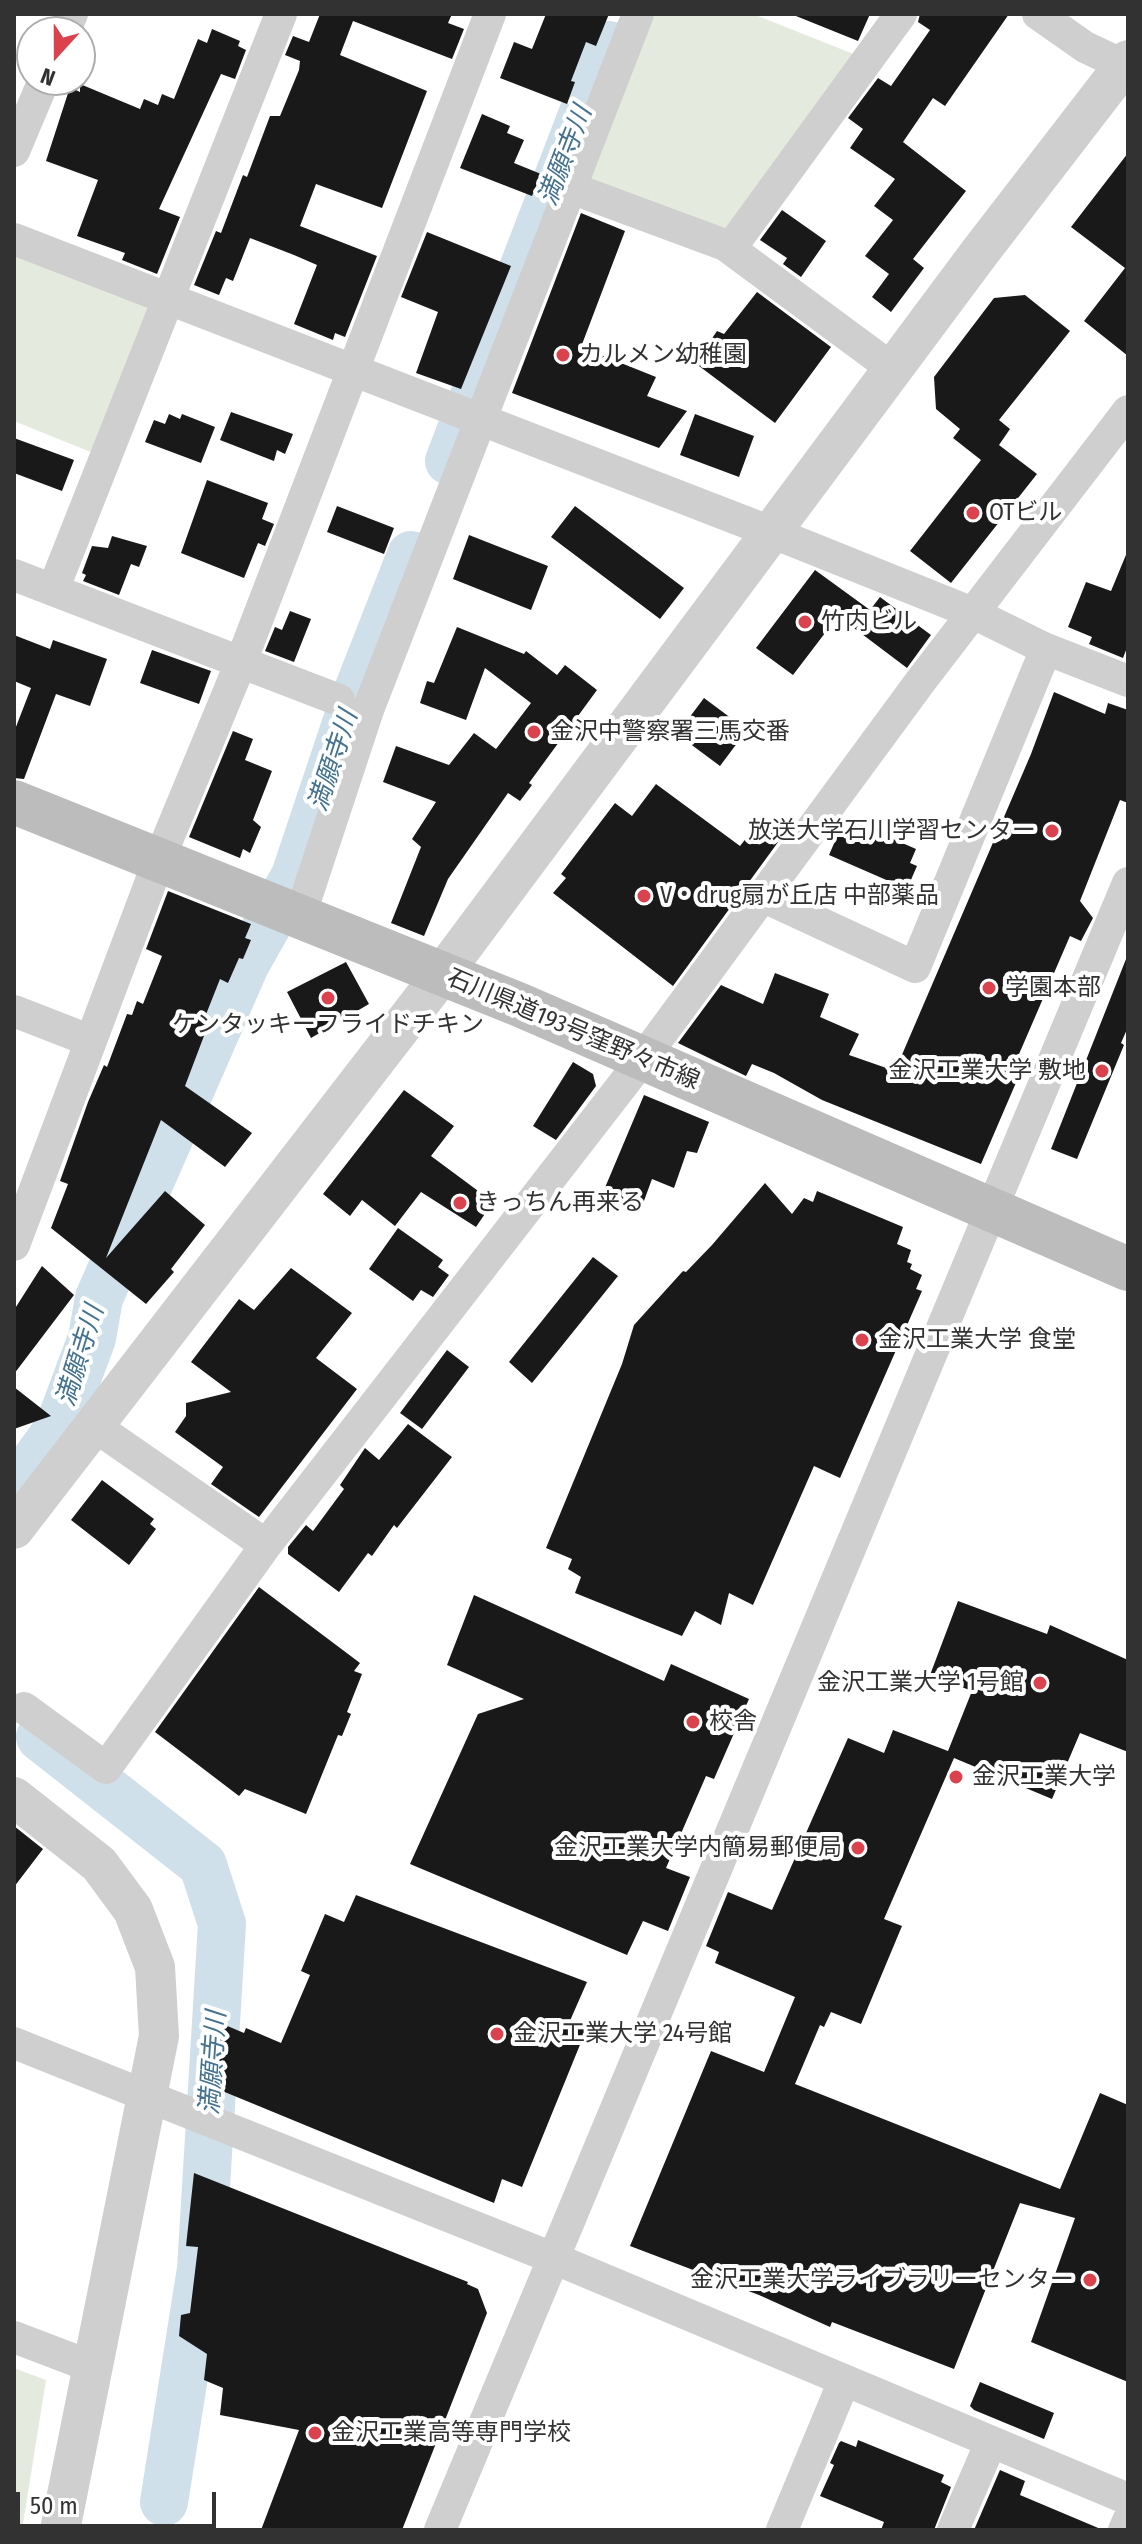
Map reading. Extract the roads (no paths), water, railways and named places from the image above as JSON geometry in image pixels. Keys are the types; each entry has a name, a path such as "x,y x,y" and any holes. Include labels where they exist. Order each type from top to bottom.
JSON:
{"main road":[{"name":"石川県道193号窪野々市線","path":"14,802 443,973 1128,1269"}],"street":[{"path":"53,590 281,14"},
{"path":"14,1245 159,860 241,662 490,14"},
{"path":"287,911 368,710 470,414 571,188 638,14"},
{"path":"725,245 735,242 901,14"},
{"path":"14,1529 443,973 893,369 1126,64 1085,47 1038,14"},
{"path":"14,151 37,96"},
{"path":"571,188 725,245 893,369"},
{"path":"14,239 771,532 973,613 1046,649 1128,681"},
{"path":"24,1708 106,1768 266,1545 642,1060 973,613 1128,411"},
{"path":"14,575 339,700"},
{"path":"762,896 915,967 1046,649"},
{"path":"440,2530 1128,883"},
{"path":"14,1011 91,1041"},
{"path":"93,1425 266,1545"},
{"path":"14,1797 99,1864 133,1910 155,1967 159,2036 90,2366 60,2530"},
{"path":"14,2043 553,2258 1128,2499"},
{"path":"14,2337 90,2366"},
{"path":"782,2530 844,2381"},
{"path":"953,2530 991,2442"},
{"path":"1124,2530 1128,2521"}],"waterway":[{"name":"満願寺川","path":"449,461 609,45"},
{"name":"満願寺川","path":"14,1490 58,1429 92,1338 99,1298 245,965 295,876 353,703 411,555"},
{"name":"満願寺川","path":"40,1737 203,1865 222,1924 201,2269 164,2502"}],"place":[{"name":"カルメン幼稚園","path":"563,355"},
{"name":"OTビル","path":"973,513"},
{"name":"竹内ビル","path":"805,622"},
{"name":"金沢中警察署三馬交番","path":"534,732"},
{"name":"放送大学石川学習センター","path":"1052,831"},
{"name":"V・drug扇が丘店 中部薬品","path":"644,896"},
{"name":"学園本部","path":"989,988"},
{"name":"ケンタッキーフライドチキン","path":"328,998"},
{"name":"金沢工業大学 敷地","path":"1102,1071"},
{"name":"きっちん再来る","path":"460,1203"},
{"name":"金沢工業大学 食堂","path":"862,1340"},
{"name":"金沢工業大学 1号館","path":"1040,1683"},
{"name":"校舎","path":"693,1722"},
{"name":"金沢工業大学","path":"956,1777"},
{"name":"金沢工業大学内簡易郵便局","path":"858,1848"},
{"name":"金沢工業大学 24号館","path":"497,2034"},
{"name":"金沢工業大学ライブラリーセンター","path":"1090,2280"},
{"name":"金沢工業高等専門学校","path":"315,2433"}]}
